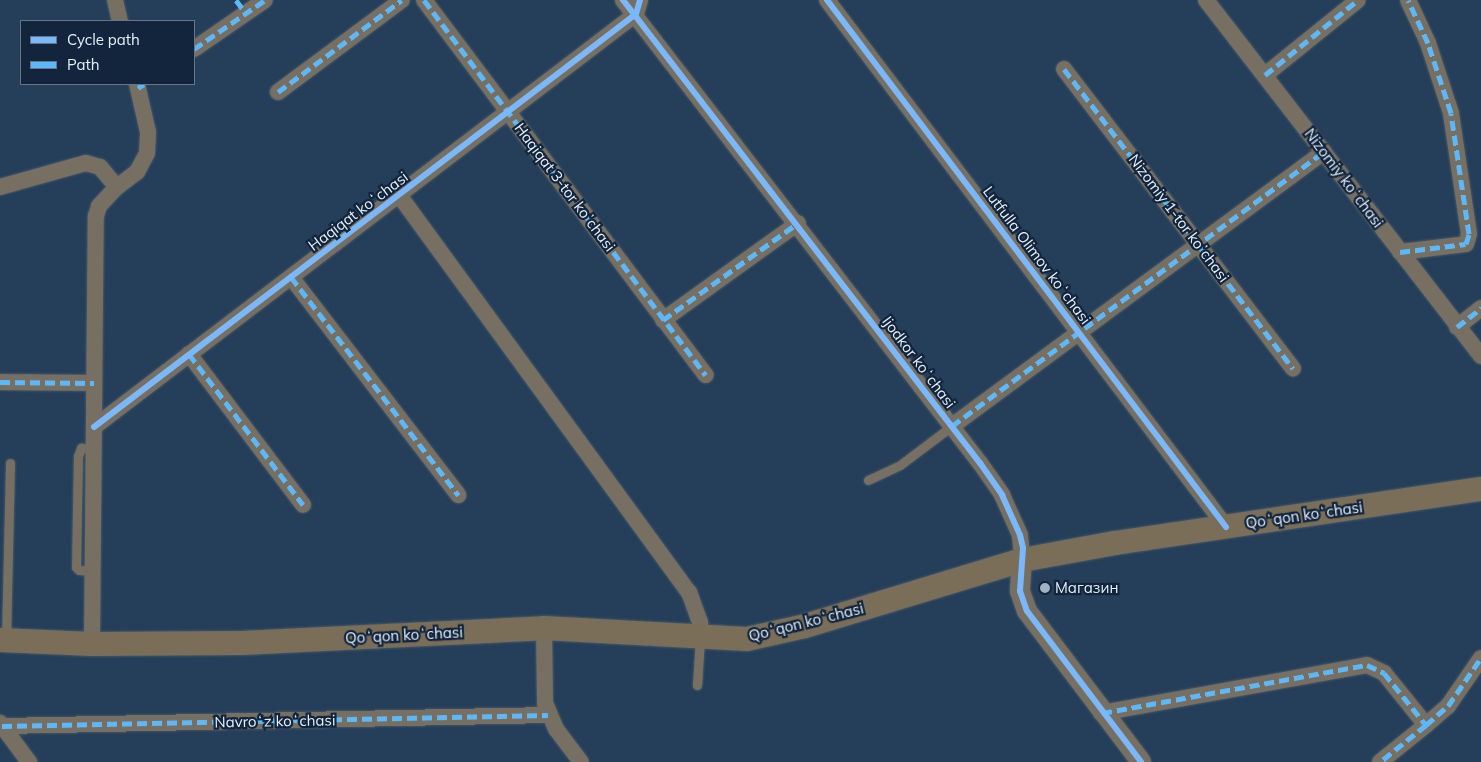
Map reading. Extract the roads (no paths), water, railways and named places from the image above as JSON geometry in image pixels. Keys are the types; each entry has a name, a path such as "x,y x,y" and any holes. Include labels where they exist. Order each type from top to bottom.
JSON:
{"main road":[{"name":"Qoʻqon koʻchasi","path":"3,640 92,644 242,642 544,628 700,638 746,638 805,626 1022,560 1226,527 1481,490"}],"street":[{"path":"114,0 120,20"},
{"path":"195,48 240,6 265,0"},
{"path":"278,92 402,0"},
{"name":"Haqiqat 3-tor koʼchasi","path":"424,0 706,375"},
{"name":"Ijodkor koʻchasi","path":"623,0 638,7 1002,495 1020,535 1022,560 1020,591 1027,611 1101,713 1141,762"},
{"name":"Lutfulla Olimov koʻchasi","path":"827,0 1226,527"},
{"name":"Nizomiy koʻchasi","path":"1206,0 1481,356"},
{"path":"1265,75 1358,0"},
{"path":"1400,252 1466,244 1469,234 1451,113 1431,52 1408,0"},
{"name":"Haqiqat koʻchasi","path":"94,427 508,111 638,7"},
{"name":"Nizomiy 1-tor koʼchasi","path":"1064,68 1294,369"},
{"path":"92,644 93,571 85,500 94,449 96,216 99,206 117,187 137,172 146,153 148,132 140,85"},
{"path":"952,426 1324,152"},
{"path":"0,187 86,163 100,168 117,187"},
{"path":"399,195 689,592 698,614 700,638"},
{"path":"663,320 798,223"},
{"path":"291,277 458,495"},
{"path":"1457,327 1481,308"},
{"path":"189,354 303,504"},
{"path":"0,382 94,384"},
{"path":"544,628 545,703 548,715 581,762"},
{"path":"1380,762 1448,706 1481,658"},
{"path":"1101,713 1367,665 1384,673 1426,725"},
{"name":"Navroʻz koʻchasi","path":"1,725 548,715"},
{"path":"1,725 29,762"}],"lane":[{"path":"868,480 900,465 952,426"},
{"path":"3,640 10,463"},
{"path":"697,685 700,638"}],"place":[{"name":"Магазин","path":"1045,588"}]}
